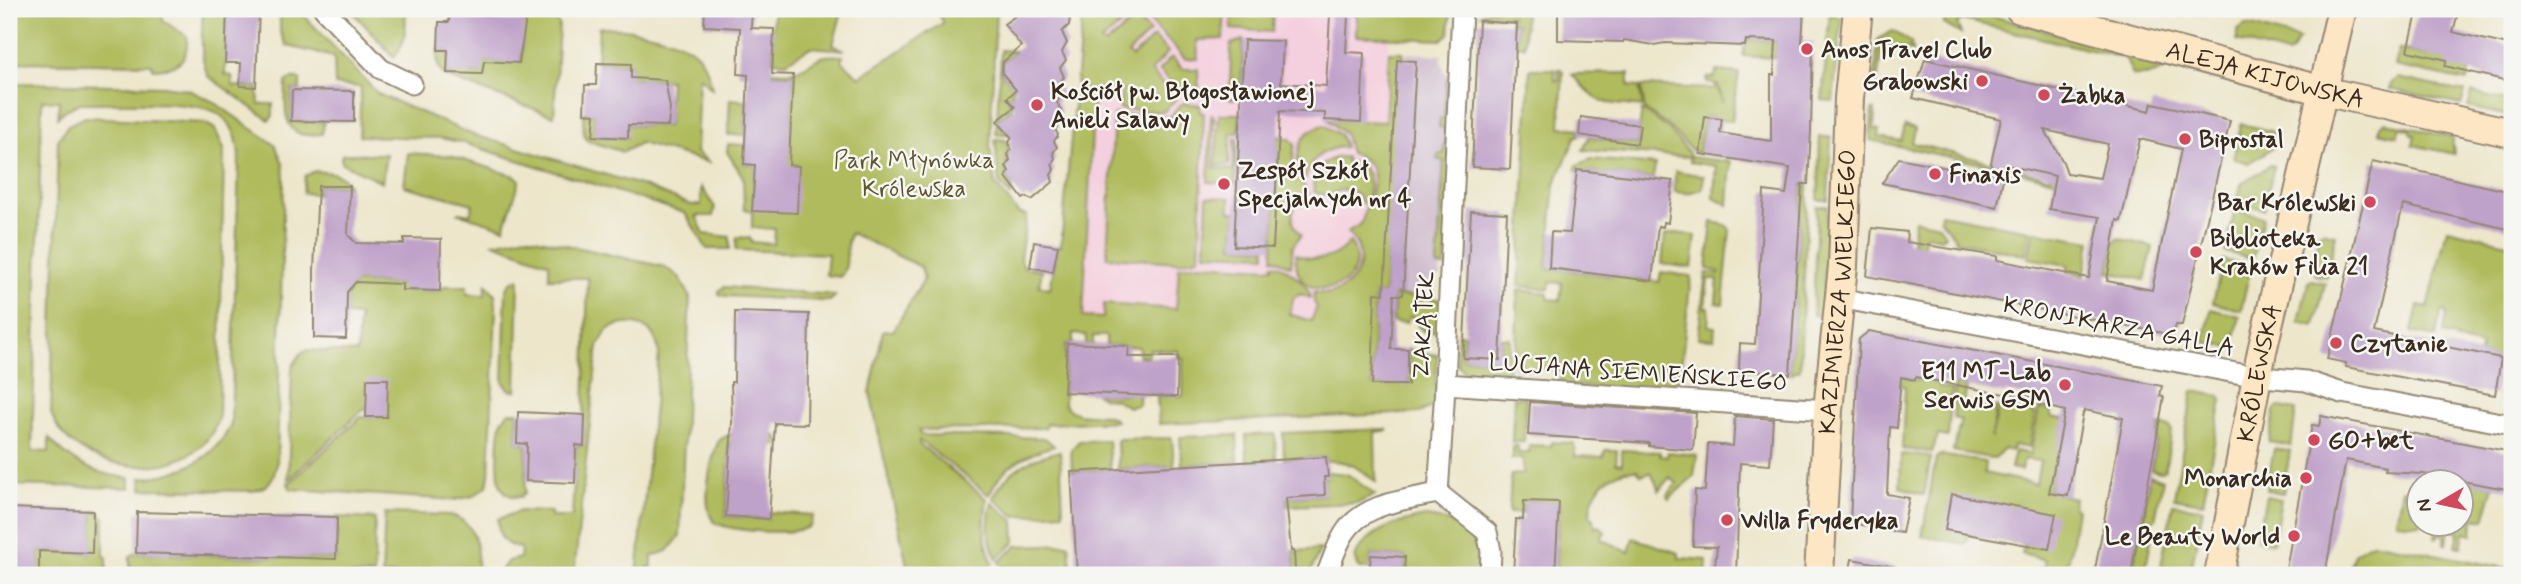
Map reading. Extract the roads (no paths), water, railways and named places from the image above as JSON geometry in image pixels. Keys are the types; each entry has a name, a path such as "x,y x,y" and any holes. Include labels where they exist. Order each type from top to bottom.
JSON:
{"street":[{"path":"324,9 381,69 412,84"},
{"name":"ZAKĄTEK","path":"1438,494 1462,9"},
{"name":"KAZIMIERZA WIELKIEGO","path":"1819,575 1828,410 1846,203 1849,98 1858,9"},
{"name":"ALEJA KIJOWSKA","path":"2020,9 2322,91 2512,133"},
{"name":"KRÓLEWSKA","path":"2219,575 2257,376 2342,9"},
{"name":"KRONIKARZA GALLA","path":"1839,298 2257,376 2306,381 2342,393 2512,425"},
{"name":"LUCJANA SIEMIEŃSKIEGO","path":"1445,384 1828,410"},
{"path":"1326,575 1342,537 1358,519 1389,504 1438,494 1487,532 1490,542 1490,575"}],"place":[{"name":"Anos Travel Club","path":"1807,49"},
{"name":"Grabowski","path":"1982,81"},
{"name":"Żabka","path":"2044,95"},
{"name":"Kościół pw. Błogosławionej Anieli Salawy","path":"1037,105"},
{"name":"Biprostal","path":"2185,139"},
{"name":"Finaxis","path":"1935,174"},
{"name":"Zespół Szkół Specjalnych nr 4","path":"1224,184"},
{"name":"Bar Królewski","path":"2370,202"},
{"name":"Biblioteka Kraków Filia 21","path":"2196,252"},
{"name":"Czytanie","path":"2336,343"},
{"name":"E11 MT-Lab Serwis GSM","path":"2065,385"},
{"name":"GO+bet","path":"2314,440"},
{"name":"Monarchia","path":"2306,478"},
{"name":"Willa Fryderyka","path":"1727,520"},
{"name":"Le Beauty World","path":"2294,536"}],"park label":[{"name":"Park Młynówka Królewska","path":"914,174"}]}
